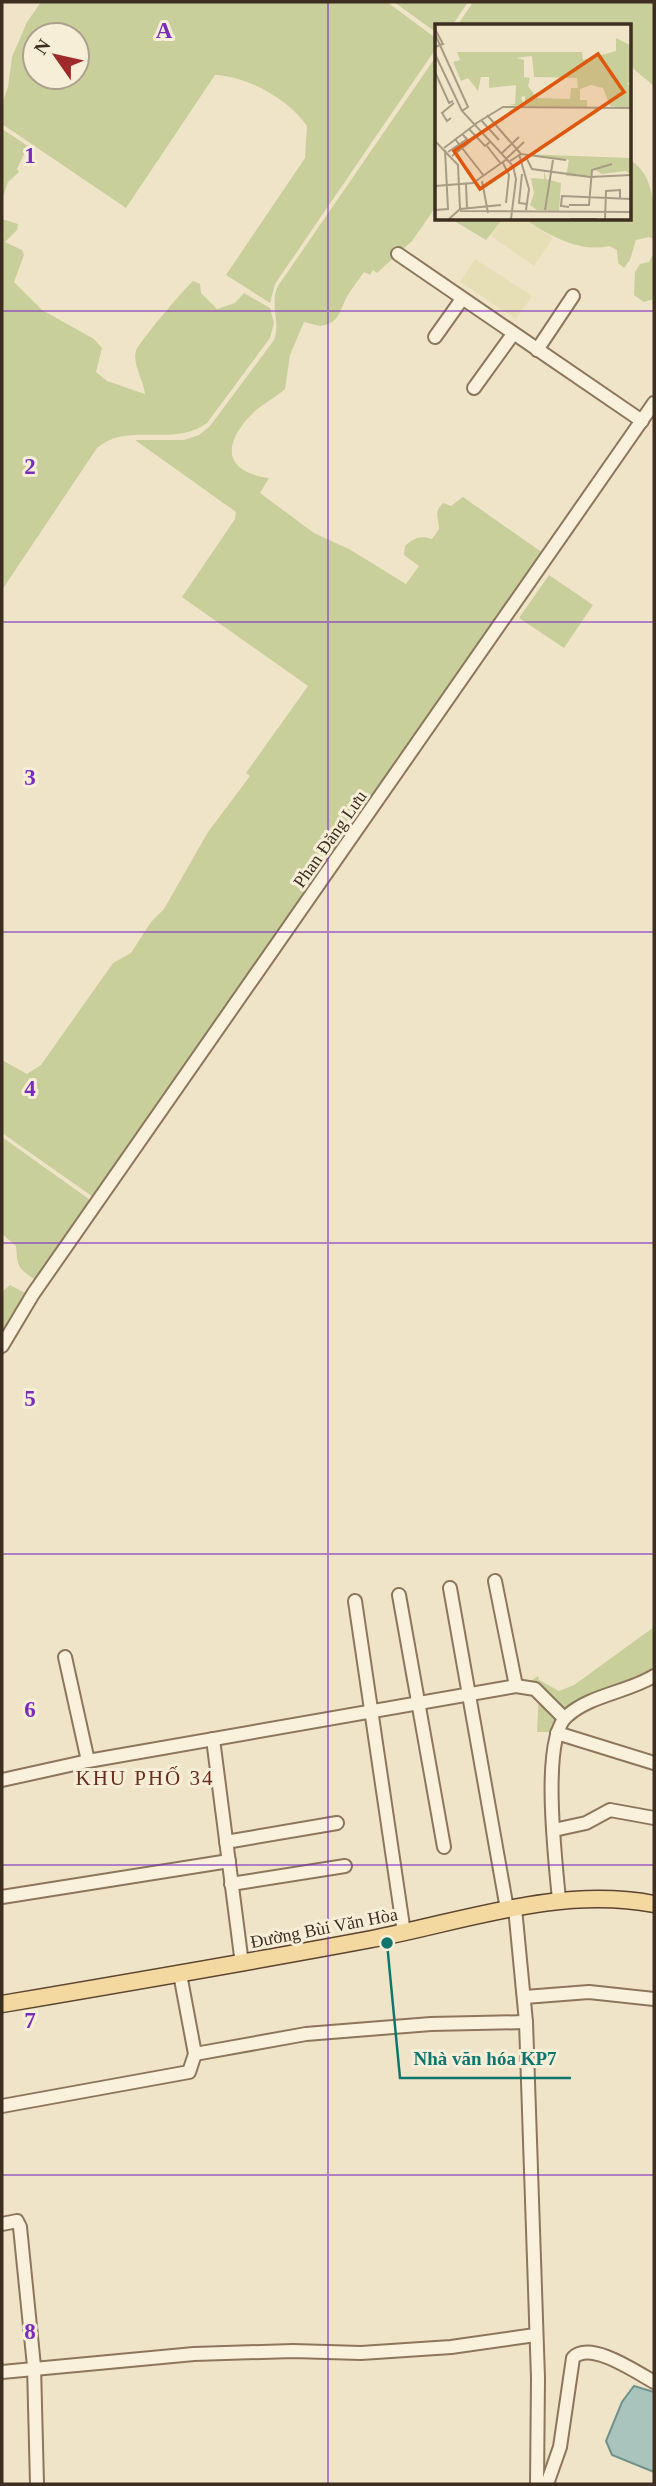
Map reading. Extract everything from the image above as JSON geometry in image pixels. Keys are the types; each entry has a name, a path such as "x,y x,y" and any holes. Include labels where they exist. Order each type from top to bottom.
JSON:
{"main road":[{"name":"Đường Bùi Văn Hòa","path":"2,2004 242,1964 559,1900 614,1899 654,1904"}],"street":[{"path":"398,254 642,421"},
{"path":"537,350 573,296"},
{"path":"435,337 462,299"},
{"path":"474,388 513,334"},
{"name":"Phan Đăng Lưu","path":"33,1294 654,403"},
{"path":"2,1335 33,1294"},
{"path":"2,1346 33,1294"},
{"path":"495,1581 516,1686"},
{"path":"450,1588 511,1908 524,1997 537,2484"},
{"path":"399,1595 444,1847"},
{"path":"355,1601 404,1933"},
{"path":"65,1657 88,1761"},
{"path":"559,1900 551,1769 557,1733 564,1718 578,1708 652,1680"},
{"path":"2,1780 88,1761 370,1714 516,1686 535,1689 564,1718"},
{"path":"557,1733 654,1763"},
{"path":"213,1739 242,1964"},
{"path":"554,1830 586,1823 610,1810 654,1818"},
{"path":"226,1842 337,1823"},
{"path":"2,1897 229,1861"},
{"path":"232,1884 345,1866"},
{"path":"2,2106 189,2072 195,2053 180,1974"},
{"path":"524,1997 589,1992 654,1999"},
{"path":"195,2053 306,2034 431,2024 526,2022"},
{"path":"2,2224 17,2221 20,2227 34,2366 37,2484"},
{"path":"2,2372 34,2366 194,2354 376,2352 451,2347 535,2335"},
{"path":"547,2484 560,2446 573,2358 579,2352 587,2350 620,2363 654,2382"}],"shaded area":[{"path":"502,220 526,220 553,238 534,266 491,236"},
{"path":"475,259 532,296 516,319 460,282"}],"green space":[{"path":"41,2 387,2 435,38 435,50 275,284 270,303 226,275 305,158 307,126 290,107 254,85 228,76 215,75 126,208 2,124 2,104 8,87 12,57 21,36 21,91 91,91 91,21 28,21"},
{"path":"394,2 468,2 453,24 435,24 435,32"},
{"path":"473,2 654,2 654,86 632,68 632,24 458,24"},
{"path":"435,58 435,208 412,241 377,273 373,270 370,275 364,272 336,319 320,326 304,322 290,355 285,389 244,423 233,444 232,453 235,462 242,469 269,478 260,493 314,533 349,549 406,584 419,566 404,555 405,546 417,538 432,539 439,529 437,512 440,506 443,503 451,506 463,497 543,553 96,1199 2,1133 2,1060 27,1074 41,1065 113,963 131,953 151,922 164,909 208,832 250,776 246,773 308,686 182,597 235,519 236,512 135,440 184,440 199,435 210,426 274,340 278,286"},
{"path":"2,129 28,146 17,169 19,172 8,182 2,200"},
{"path":"632,162 645,175 652,194 654,239 649,237 636,240 630,260 624,268 618,263 617,250 609,246 598,248 576,245 526,220 632,220"},
{"path":"2,219 18,224 17,230 5,242 22,250 24,255 14,282 42,310 94,339 102,348 96,372 107,381 145,394 136,351 193,281 200,284 201,293 217,309 235,303 244,293 270,308 274,323 270,338 207,423 180,434 123,436 109,440 97,448 2,590"},
{"path":"453,220 502,220 486,240"},
{"path":"654,252 654,299 644,302 634,295 635,272 640,264 649,262"},
{"path":"549,575 593,605 564,648 519,618"},
{"path":"2,1137 93,1202 37,1281 20,1267 16,1246 2,1234"},
{"path":"10,1285 27,1294 2,1331 2,1292"},
{"path":"654,1627 654,1672 577,1705 554,1732 537,1732 539,1689 528,1683 538,1676 539,1680 559,1691 574,1685"}],"water":[{"path":"634,2386 654,2392 654,2472 612,2455 606,2441 622,2402"}],"place":[{"name":"Nhà văn hóa KP7","path":"387,1943"}],"district":[{"name":"KHU PHỐ 34","path":"145,1778"}]}
